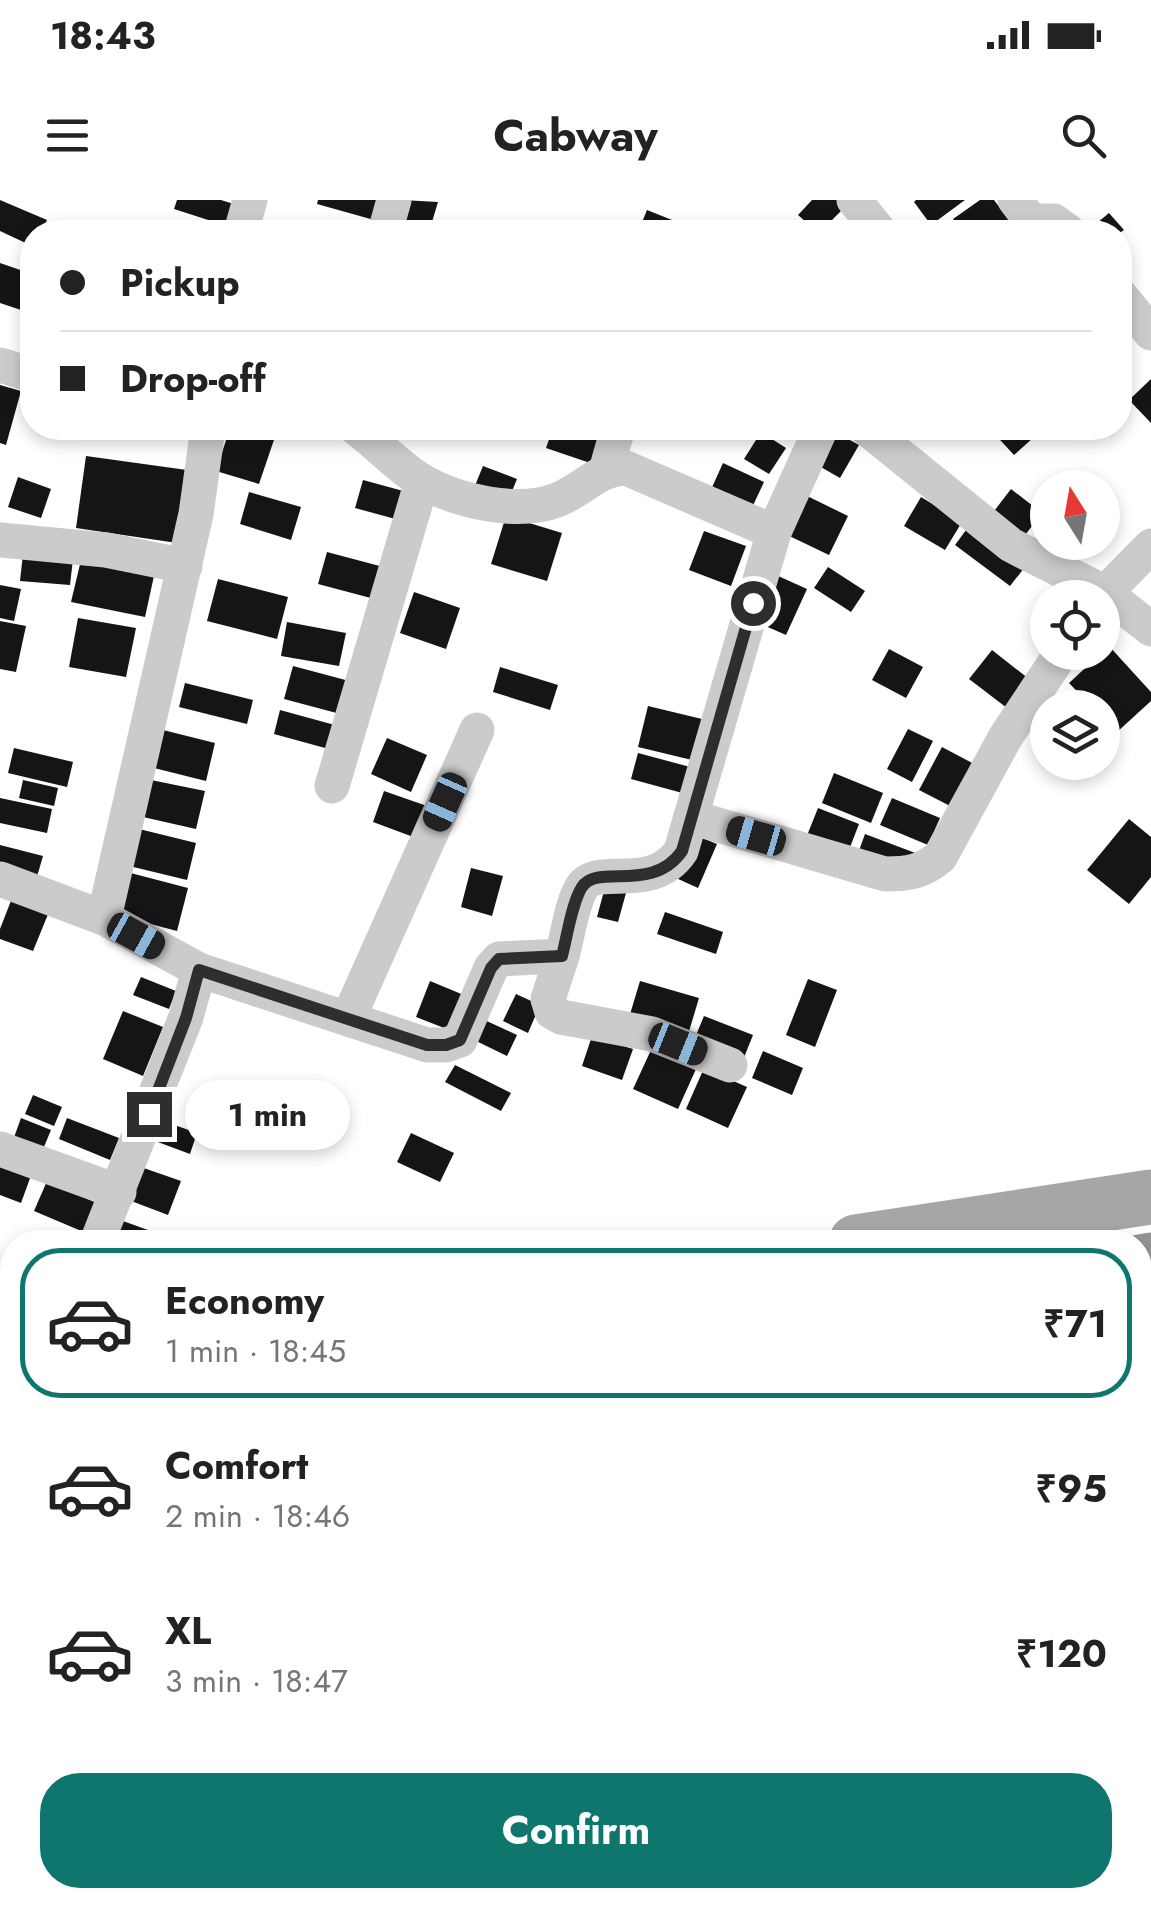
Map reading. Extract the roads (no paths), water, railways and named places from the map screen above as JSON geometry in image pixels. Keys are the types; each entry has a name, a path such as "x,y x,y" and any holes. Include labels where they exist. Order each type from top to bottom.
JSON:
{"main road":[{"path":"933,1230 1151,1196"}],"street":[{"path":"854,200 870,220"},
{"path":"1015,200 1030,220"},
{"path":"1132,309 1151,332"},
{"path":"104,918 185,566 203,440"},
{"path":"371,440 422,481 466,499 541,506 567,496 606,471 626,468 657,478 774,532"},
{"path":"606,471 615,440"},
{"path":"730,1065 652,1034 560,1016 552,1012 548,999 582,885 594,876 647,876 673,863 682,851 774,532 816,440"},
{"path":"881,440 1012,545 1075,580"},
{"path":"332,786 422,481"},
{"path":"0,540 106,550 185,566"},
{"path":"1117,580 1151,546"},
{"path":"1120,607 1151,628"},
{"path":"691,817 885,874 910,874 927,868 940,857 1005,738 1050,670"},
{"path":"348,1019 477,730"},
{"path":"0,880 104,918 199,970 427,1045 460,1040 491,968 499,959 562,956"},
{"path":"103,1230 186,1018 199,970"},
{"path":"0,1149 119,1192"}]}
